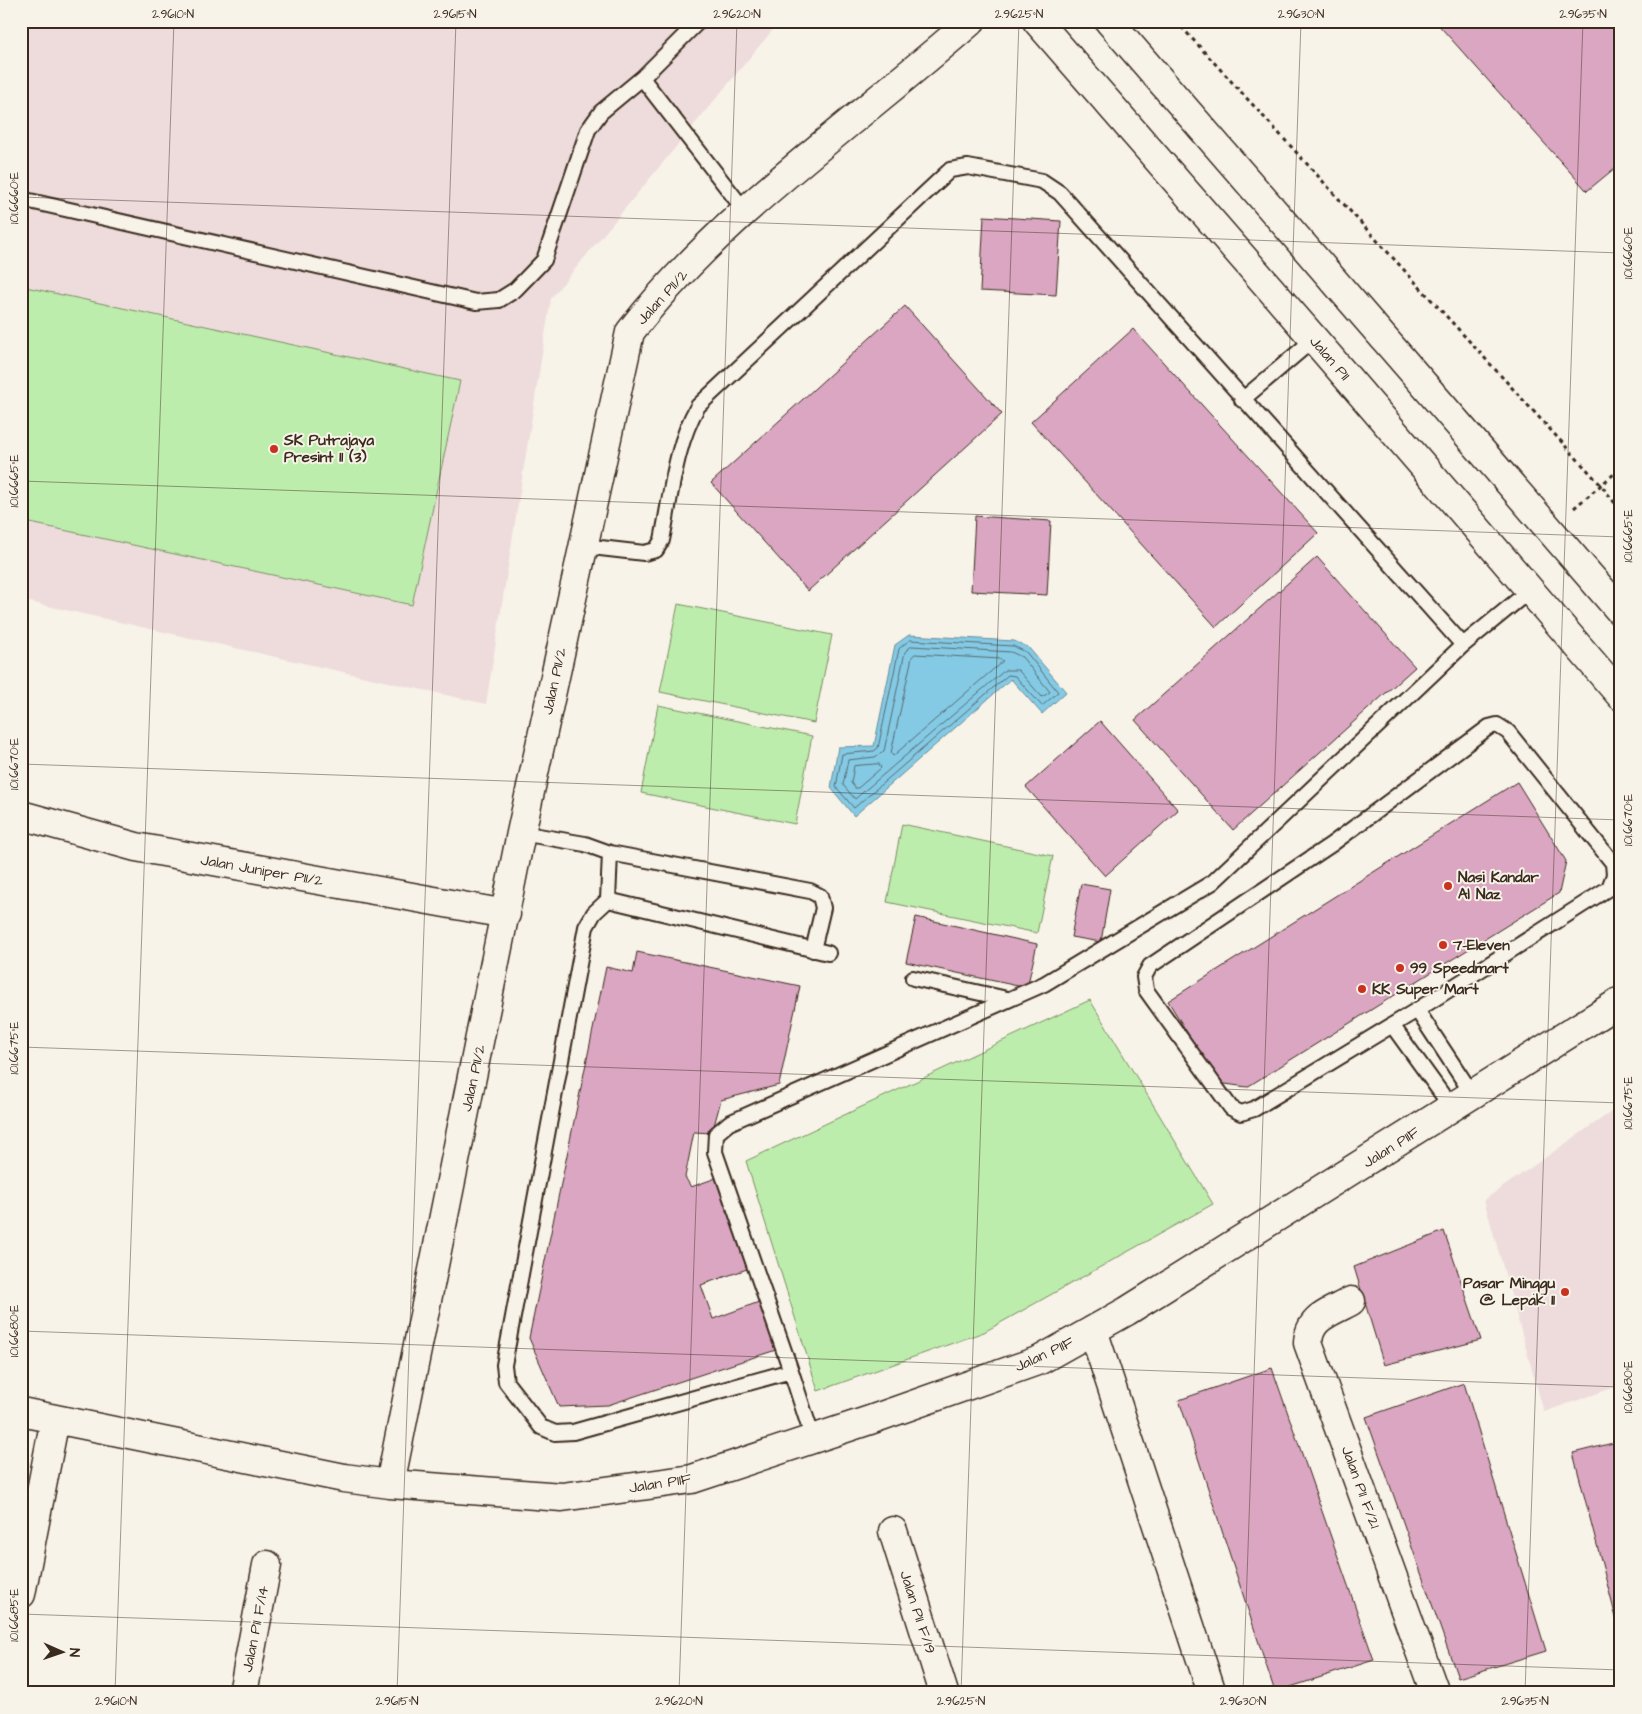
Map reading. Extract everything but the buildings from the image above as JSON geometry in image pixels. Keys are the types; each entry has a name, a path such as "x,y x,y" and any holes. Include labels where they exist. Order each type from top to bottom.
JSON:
{"street":[{"name":"Jalan P11/2","path":"390,1484 521,832 630,332 653,303 745,211 971,21"},
{"name":"Jalan P11","path":"1037,21 1621,696"},
{"path":"1109,21 1621,612"},
{"name":"Jalan Juniper P11/2","path":"21,815 136,848 506,914"},
{"name":"Jalan P11F","path":"21,1412 344,1478 390,1484 562,1497 692,1479 1040,1360 1093,1330 1463,1102 1621,1001"},
{"name":"Jalan P11 F/21","path":"1351,1301 1313,1322 1308,1332 1308,1343 1435,1693"},
{"path":"1093,1330 1212,1693"},
{"path":"21,1594 56,1419"},
{"name":"Jalan P11 F/19","path":"893,1531 944,1693"},
{"name":"Jalan P11 F/14","path":"243,1693 268,1565"}],"lane":[{"path":"21,199 476,302 499,300 515,290 544,260 588,130 601,112 642,78 699,21"},
{"path":"642,78 745,211"},
{"path":"583,546 644,554 656,550 662,540 688,421 698,406 950,170 968,167 1042,181 1060,193 1242,400 1463,645"},
{"path":"1242,400 1314,339"},
{"path":"812,1439 791,1371 716,1152 716,1134 729,1123 1044,984 1212,882 1463,645 1529,591"},
{"path":"1497,725 1508,732 1614,863 1614,875 1609,888 1417,1010 1254,1109 1240,1113 1231,1108 1146,990 1144,977 1150,966 1332,844 1488,727 1497,725"},
{"path":"521,832 585,844 610,853 810,891 820,896 823,908 813,950"},
{"path":"610,853 608,900 594,913 586,927 504,1365 506,1382 541,1427 554,1433 573,1432 791,1371"},
{"path":"608,900 828,953"},
{"path":"913,978 1007,999"},
{"path":"1417,1010 1463,1102"},
{"path":"1392,1025 1463,1102"}],"path":[{"path":"1176,21 1601,485 1621,510"},
{"path":"1549,530 1621,468"}],"shaded area":[{"name":"SK Putrajaya Presint 11 (3)","path":"21,21 780,21 551,298 486,704 21,600"},
{"name":"Pasar Minggu @ Lepak 11","path":"1621,1105 1621,1385 1544,1412 1484,1200"}],"green space":[{"path":"21,286 460,381 412,605 21,521"},
{"path":"678,604 832,635 814,723 660,692"},
{"path":"658,705 812,736 795,824 641,793"},
{"path":"902,824 1053,856 1037,933 887,902"},
{"path":"1090,1000 1213,1204 984,1332 818,1391 746,1161"}],"water":[{"path":"909,635 1014,641 1028,647 1066,692 1042,714 1011,679 854,816 831,788 838,747 874,746 895,645"}],"place":[{"name":"SK Putrajaya Presint 11 (3)","path":"274,449"},
{"name":"Nasi Kandar Al Naz","path":"1448,886"},
{"name":"7-Eleven","path":"1443,945"},
{"name":"99 Speedmart","path":"1400,968"},
{"name":"KK Super Mart","path":"1362,989"},
{"name":"Pasar Minggu @ Lepak 11","path":"1565,1292"}]}
